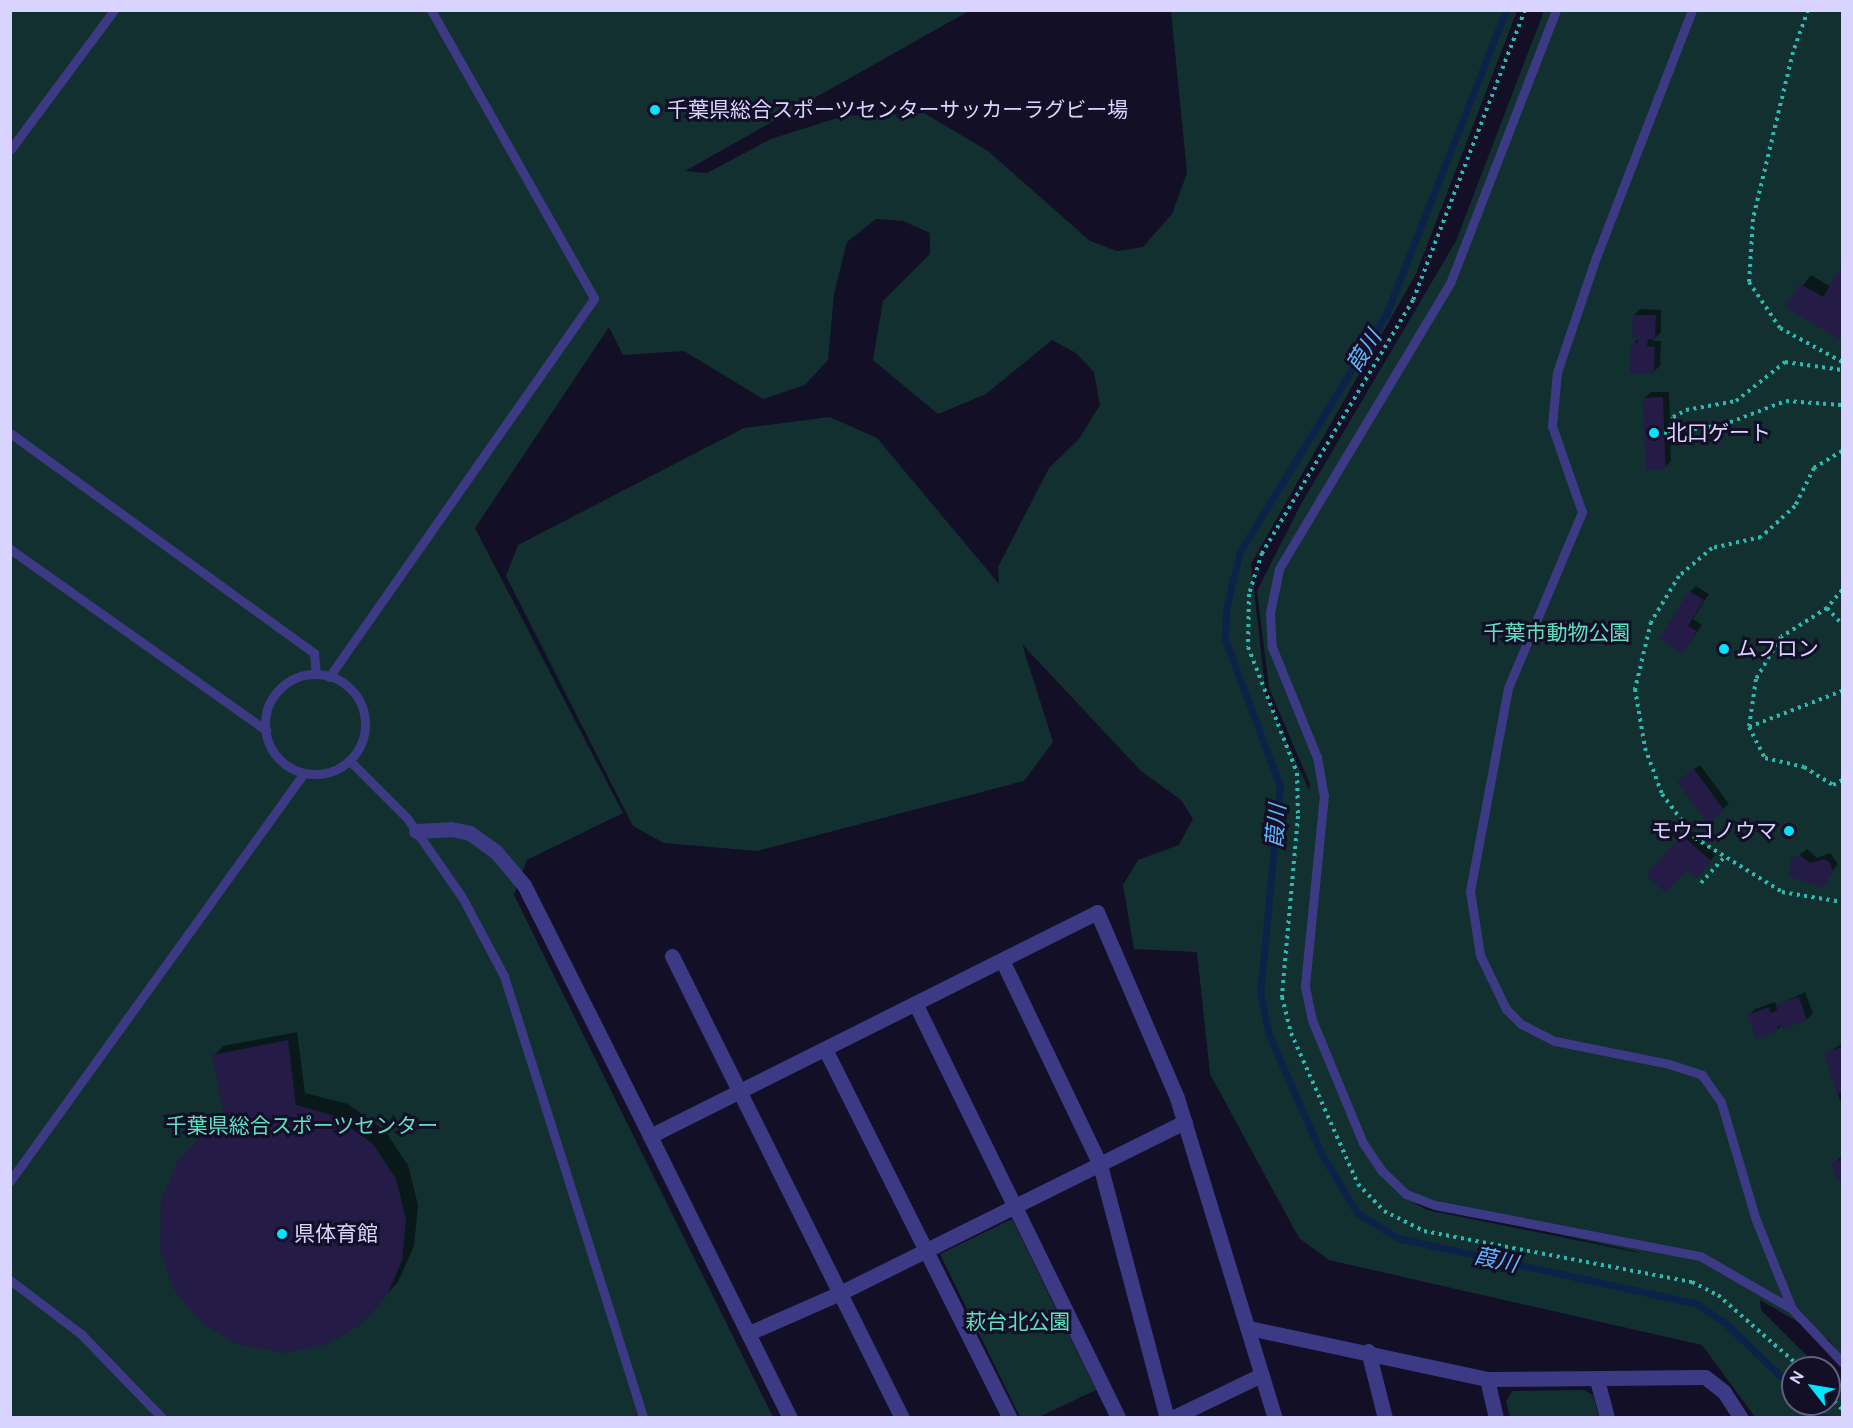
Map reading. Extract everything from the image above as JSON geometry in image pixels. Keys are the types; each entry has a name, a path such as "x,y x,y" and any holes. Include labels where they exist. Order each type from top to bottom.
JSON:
{"street":[{"path":"416,831 451,829 470,833 496,852 524,885 790,1418"},
{"path":"650,1136 1097,912 1185,1122 1275,1418"},
{"path":"672,956 902,1418"},
{"path":"1002,960 1100,1165 1167,1418"},
{"path":"915,1003 1118,1418"},
{"path":"825,1049 1010,1418"},
{"path":"749,1333 840,1293 1185,1122"},
{"path":"1249,1328 1368,1351 1487,1379 1597,1380 1705,1377 1724,1392 1741,1418"},
{"path":"1368,1351 1385,1418"},
{"path":"1172,1418 1261,1374"},
{"path":"1487,1379 1496,1418"},
{"path":"1597,1380 1607,1418"}],"lane":[{"path":"10,150 114,10"},
{"path":"329,677 594,298 431,10"},
{"path":"1556,10 1450,283 1280,569 1270,613 1272,647 1317,757 1324,795 1305,987 1312,1020 1363,1143 1382,1170 1406,1194 1435,1205 1700,1256 1792,1309 1842,1362"},
{"path":"1692,10 1596,257 1557,372 1552,426 1582,512 1509,688 1470,891 1480,955 1506,1010 1521,1024 1555,1041 1669,1064 1702,1075 1721,1102 1756,1220 1792,1309"},
{"path":"10,433 314,653 316,674"},
{"path":"10,549 266,730 280,760 304,772 323,774 350,761 363,738 365,721 359,699 351,689 329,677 316,674 291,680 276,693 268,708 266,730"},
{"path":"350,761 416,831 462,897 504,976 643,1418"},
{"path":"10,1181 304,772"},
{"path":"10,1280 81,1334 162,1418"}],"path":[{"path":"1525,10 1413,300 1262,553 1249,594 1248,647 1297,774 1299,816 1282,997 1291,1033 1358,1184 1384,1210 1424,1231 1692,1282 1719,1295 1788,1356"},
{"path":"1808,10 1792,52 1754,213 1749,282 1780,328 1842,362"},
{"path":"1670,433 1673,417 1686,410 1736,401 1785,362 1842,370"},
{"path":"1664,433 1723,424 1786,401 1842,405"},
{"path":"1842,451 1814,468 1795,506 1761,537 1712,548 1679,576 1651,622 1635,689 1645,748 1662,794 1695,838 1782,892 1842,902"},
{"path":"1842,590 1827,608 1781,637 1756,679 1749,727 1765,758 1804,767 1833,785 1842,780"},
{"path":"1827,608 1842,624"},
{"path":"1749,727 1842,692"},
{"path":"1701,883 1725,856"}],"green space":[{"path":"10,11 969,11 685,171 707,173 771,139 843,116 924,113 988,151 1090,241 1117,251 1143,247 1172,214 1187,173 1171,11 1517,11 1416,274 1251,564 1266,696 1309,790 1310,784 1269,688 1257,591 1300,506 1456,241 1544,11 1842,11 1842,1357 1829,1340 1760,1300 1761,1310 1807,1356 1781,1356 1781,1416 1841,1416 1841,1390 1842,1417 1755,1417 1702,1345 1329,1260 1299,1238 1210,1074 1197,952 1134,949 1123,885 1138,860 1179,845 1193,819 1181,800 1141,771 1022,644 1053,742 1024,781 757,851 664,843 633,826 506,576 518,545 744,428 830,417 877,438 999,584 998,567 1049,468 1079,439 1100,405 1094,372 1076,353 1052,340 986,394 938,414 873,360 883,301 930,254 930,233 903,221 876,219 847,242 834,294 828,360 805,385 763,399 684,351 623,355 609,327 475,528 623,813 527,860 514,895 773,1417 11,1417","holes":["1413,1202 1639,1252 1427,1210"]},
{"name":"萩台北公園","path":"1012,1219 1096,1390 1039,1417 1020,1417 940,1254"},
{"path":"1584,1390 1593,1395 1599,1417 1510,1417 1506,1402 1512,1391"}],"building":[{"path":"1842,265 1842,333 1839,339 1785,307 1800,284 1823,297"},
{"path":"1633,315 1656,315 1655,339 1648,339 1647,346 1655,347 1654,374 1630,373 1631,343 1638,343 1638,338 1632,338"},
{"name":"北口ゲート","path":"1663,397 1666,469 1646,470 1643,398"},
{"path":"1689,591 1704,600 1688,626 1697,631 1683,654 1659,639"},
{"path":"1694,769 1725,811 1708,823 1677,781"},
{"path":"1682,835 1711,861 1696,878 1686,870 1666,893 1646,875"},
{"path":"1800,855 1810,863 1824,859 1829,862 1833,871 1823,888 1789,876 1791,859"},
{"path":"1799,997 1807,1020 1784,1029 1782,1025 1777,1027 1778,1031 1756,1039 1747,1015 1769,1007 1771,1013 1777,1010 1776,1005"},
{"name":"県体育館","path":"288,1040 296,1105 335,1116 373,1144 396,1179 406,1219 402,1260 386,1297 359,1326 325,1345 285,1353 239,1345 201,1323 173,1288 160,1250 161,1201 178,1161 206,1131 225,1121 212,1055"},
{"path":"1842,1047 1842,1092 1837,1094 1824,1053"},
{"path":"1842,1159 1842,1179 1838,1181 1831,1163"}],"waterway":[{"name":"葭川","path":"1506,10 1386,314 1240,551 1226,609 1225,639 1280,786 1260,992 1269,1035 1321,1153 1357,1213 1398,1238 1697,1304 1724,1322 1781,1377"}],"place":[{"name":"千葉県総合スポーツセンターサッカーラグビー場","path":"655,110"},
{"name":"北口ゲート","path":"1654,433"},
{"name":"ムフロン","path":"1724,649"},
{"name":"モウコノウマ","path":"1789,831"},
{"name":"県体育館","path":"282,1234"}],"park label":[{"name":"千葉市動物公園","path":"1557,633"},
{"name":"千葉県総合スポーツセンター","path":"302,1126"}]}
